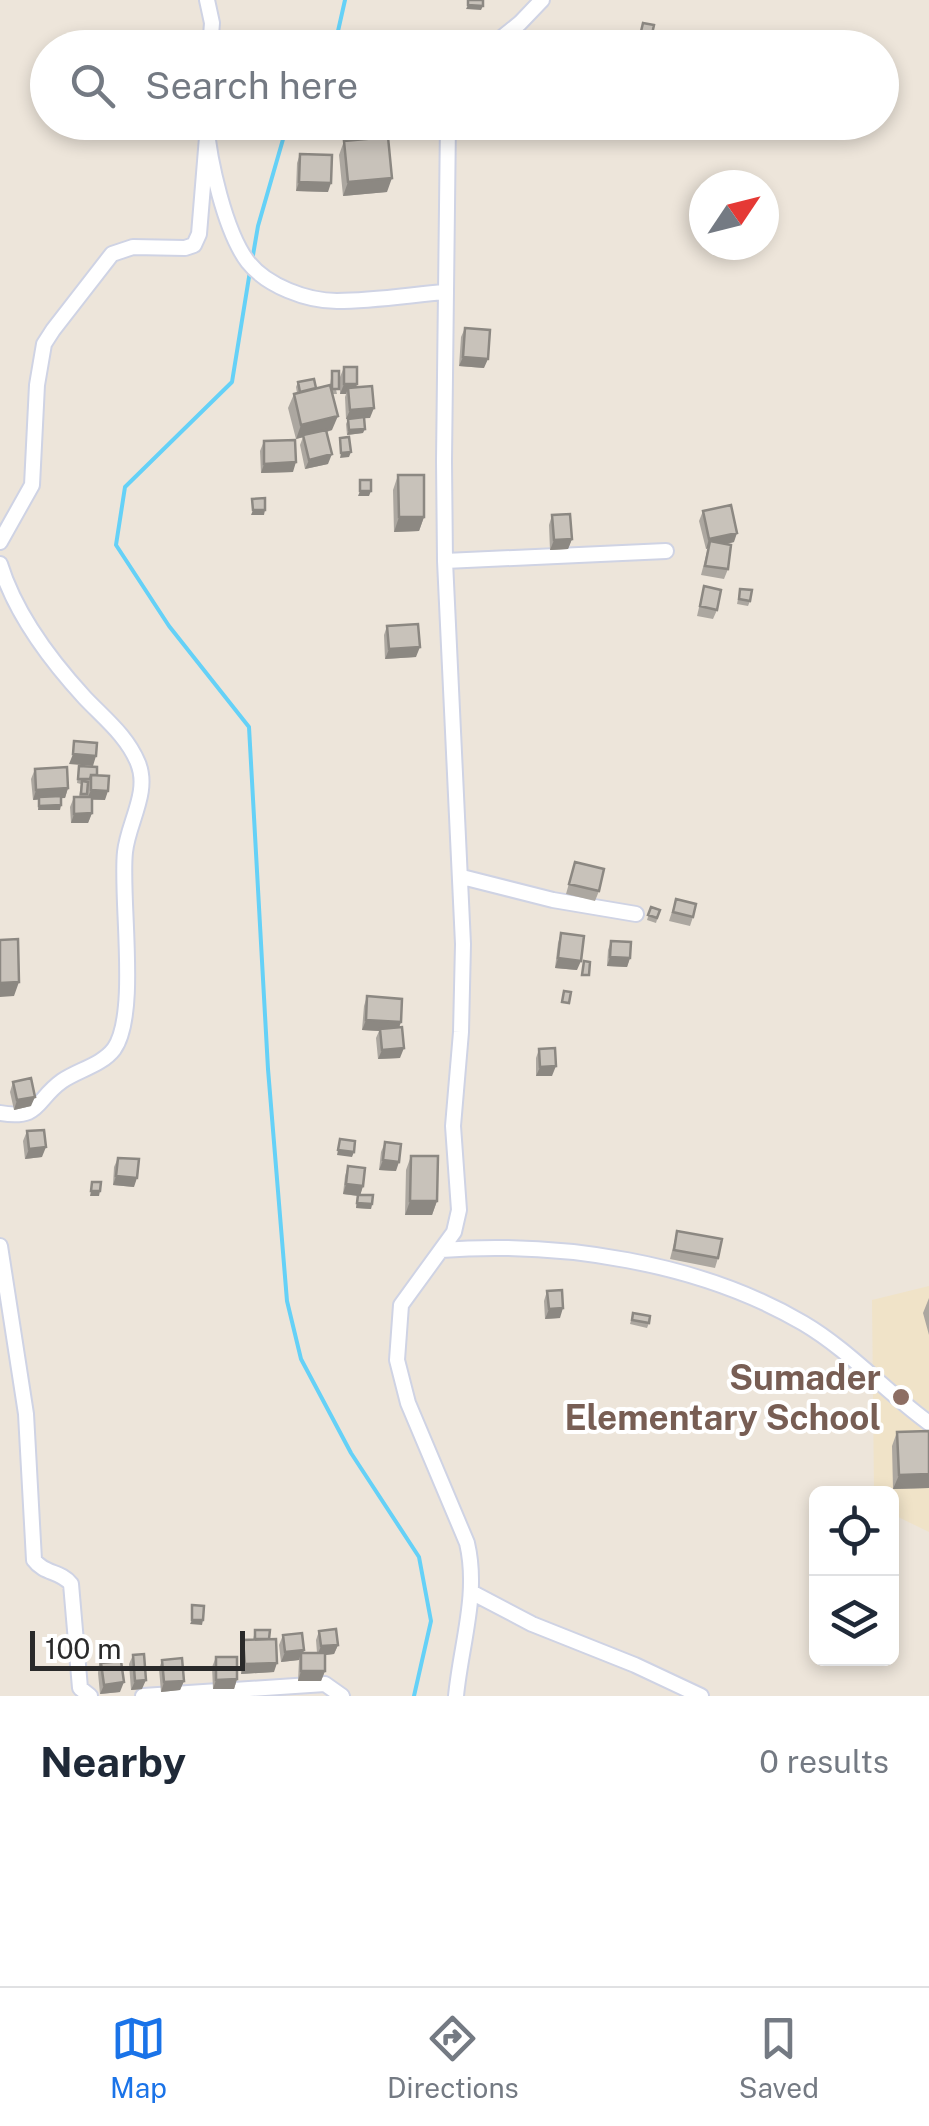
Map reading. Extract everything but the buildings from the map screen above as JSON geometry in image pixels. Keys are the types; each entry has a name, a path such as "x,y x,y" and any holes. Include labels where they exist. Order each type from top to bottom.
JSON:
{"street":[{"path":"207,0 211,30"},
{"path":"511,30 542,0"},
{"path":"0,542 32,484 37,385 44,344 112,254 133,246 186,248 194,244 205,140"},
{"path":"208,140 237,242 249,263 268,279 301,296 336,301 445,292"},
{"path":"448,140 446,561 462,877 461,1032 453,1126 459,1210 454,1232 401,1305 397,1360 408,1403 467,1542 473,1567 473,1593 456,1696"},
{"path":"446,561 666,551"},
{"path":"0,564 25,620 84,697 112,723 130,748 140,766 143,784 125,853 127,960 123,1020 114,1048 106,1057 61,1081 33,1112 16,1116 0,1112"},
{"path":"462,877 553,900 636,914"},
{"path":"0,1246 26,1414 34,1560 70,1584 80,1688 90,1696"},
{"path":"441,1250 500,1246 646,1264 711,1280 804,1324 929,1423"},
{"path":"473,1593 532,1624 701,1696"},
{"path":"143,1696 324,1684 342,1696"}],"shaded area":[{"name":"Sumader Elementary School","path":"929,1286 929,1532 899,1517 899,1486 874,1486 872,1300"}],"waterway":[{"path":"338,30 345,0"},
{"path":"252,261 283,140"},
{"path":"250,271 232,382 125,487 116,545 169,626 249,727 268,1069 287,1301 301,1359 351,1453 419,1557 431,1621 414,1696"}],"place":[{"name":"Sumader Elementary School","path":"901,1397"}]}
